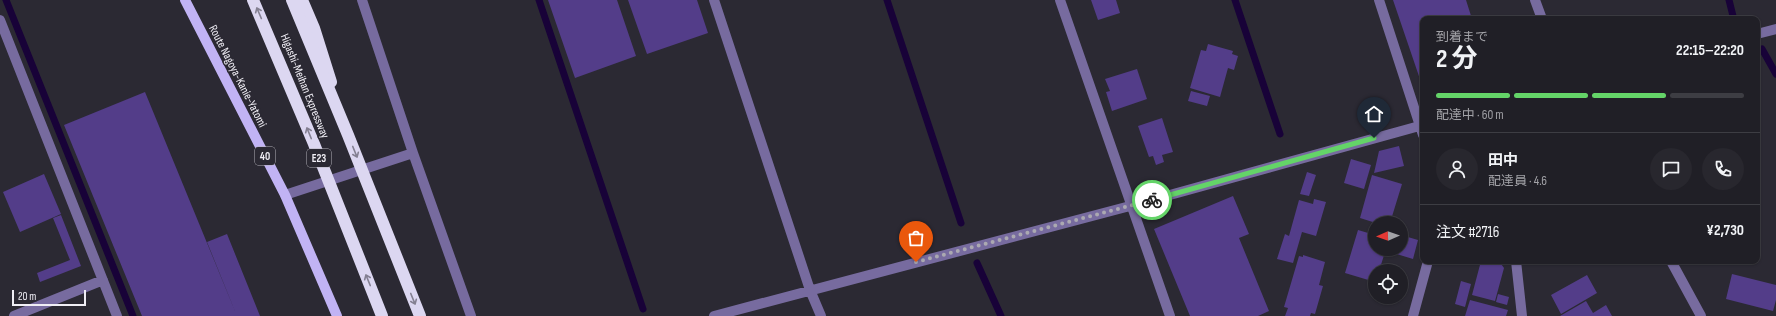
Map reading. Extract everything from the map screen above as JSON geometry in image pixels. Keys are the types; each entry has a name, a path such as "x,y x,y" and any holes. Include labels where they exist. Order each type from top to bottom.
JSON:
{"highway":[{"name":"Higashi-Meihan Expressway","path":"253,0 317,151 382,316"},
{"name":"Higashi-Meihan Expressway","path":"292,0 348,135 420,316"},
{"path":"302,0 314,28 348,135"}],"main road":[{"name":"Route Nagoya-Kanie-Yatomi","path":"185,0 285,195 337,316"}],"street":[{"path":"362,0 413,152 471,316"},
{"path":"714,0 810,290 821,316"},
{"path":"1060,0 1130,206 1170,316"},
{"path":"1379,0 1420,122"},
{"path":"1535,0 1541,16"},
{"path":"0,20 117,316"},
{"path":"1760,33 1776,29"},
{"path":"714,316 1420,129"},
{"path":"285,195 413,152"},
{"path":"1413,316 1427,264"},
{"path":"1516,264 1522,316"},
{"path":"1673,264 1700,316"},
{"path":"14,316 103,280"}],"building":[{"path":"548,0 617,0 636,56 575,78"},
{"path":"628,0 697,0 708,33 647,54"},
{"path":"1091,0 1116,0 1120,13 1098,20"},
{"path":"1393,0 1466,0 1471,16 1420,16 1420,79"},
{"path":"1208,44 1233,51 1232,54 1238,56 1234,70 1228,68 1220,97 1190,88 1201,50 1206,51"},
{"path":"1137,69 1147,99 1112,111 1106,92 1110,91 1105,79"},
{"path":"1191,91 1210,96 1207,106 1188,101"},
{"path":"145,92 237,316 142,316 64,125"},
{"path":"1162,118 1173,152 1162,155 1164,162 1156,165 1153,156 1149,157 1138,126"},
{"path":"1399,146 1404,166 1374,173 1379,151"},
{"path":"1351,159 1371,165 1364,189 1344,183"},
{"path":"1307,172 1316,175 1309,196 1300,194"},
{"path":"44,174 61,214 20,232 3,192"},
{"path":"1372,175 1402,184 1392,216 1368,216 1368,220 1360,218"},
{"path":"1233,196 1249,234 1239,238 1269,311 1258,316 1190,316 1154,229"},
{"path":"1314,199 1326,202 1316,236 1302,232 1293,263 1277,259 1285,234 1289,236 1299,200 1313,204"},
{"path":"61,215 81,266 40,282 37,273 70,260 53,218"},
{"path":"1358,230 1368,233 1368,256 1384,256 1381,264 1368,264 1368,280 1345,273"},
{"path":"227,234 260,316 237,316 207,242"},
{"path":"1408,237 1418,240 1413,259 1403,256 1408,256"},
{"path":"1303,255 1325,262 1319,285 1323,286 1315,314 1311,313 1310,316 1285,316 1288,308 1284,307 1299,256 1303,257"},
{"path":"1480,264 1501,264 1504,268 1495,301 1472,295"},
{"path":"1732,274 1776,285 1776,300 1773,311 1726,299"},
{"path":"1587,275 1597,293 1561,314 1551,295"},
{"path":"1461,281 1471,284 1465,307 1455,304"},
{"path":"1498,294 1509,297 1507,305 1496,302"},
{"path":"1470,300 1508,310 1506,316 1465,316"},
{"path":"1586,301 1593,313 1606,305 1612,316 1560,316"}],"waterway":[{"path":"6,0 133,316"},
{"path":"539,0 643,309"},
{"path":"887,0 961,223"},
{"path":"1235,0 1280,134"},
{"path":"1729,0 1733,16"},
{"path":"1762,49 1776,74"},
{"path":"977,263 1001,316"}],"way so far":[{"path":"916,262 1152,200"}],"route":[{"path":"1152,200 1374,138"}]}
